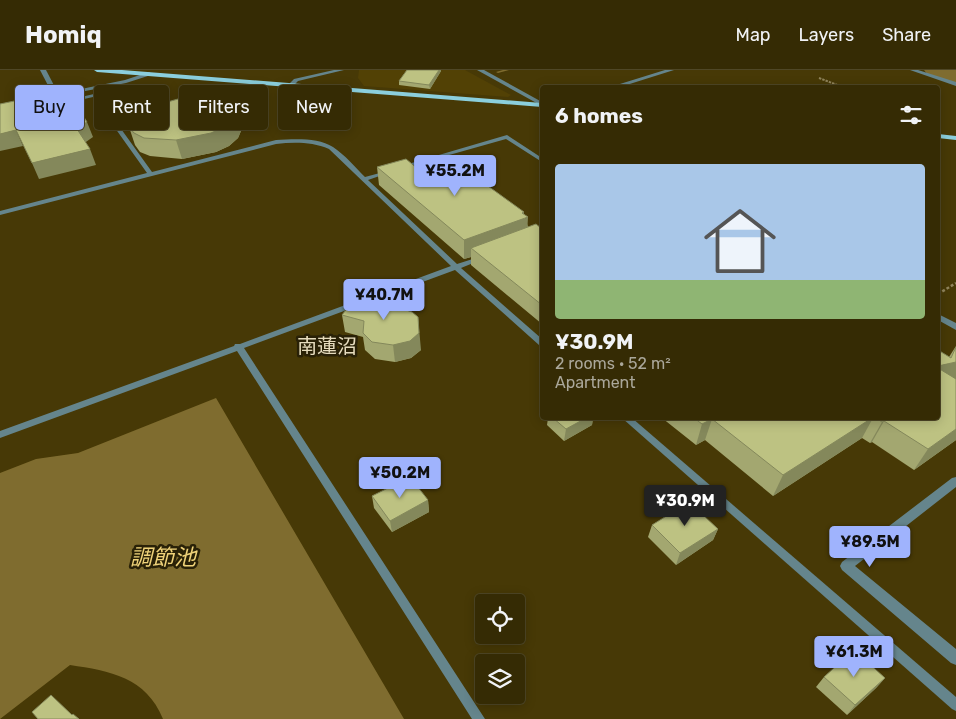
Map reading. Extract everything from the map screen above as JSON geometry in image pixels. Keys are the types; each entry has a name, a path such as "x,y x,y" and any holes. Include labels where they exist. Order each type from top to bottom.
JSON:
{"main road":[{"path":"98,70 291,85"},
{"path":"351,90 540,104"},
{"path":"940,136 956,138"}],"street":[{"path":"43,70 51,85"},
{"path":"291,85 296,80 341,70"},
{"path":"480,70 540,103"},
{"path":"619,85 671,70"},
{"path":"913,70 956,84"},
{"path":"84,89 126,81 149,74"},
{"path":"940,318 956,327"},
{"path":"956,481 846,566 956,658"}],"lane":[{"path":"84,98 94,96 150,174"},
{"path":"363,178 507,137 540,159"},
{"path":"0,213 287,140 310,142 331,148 456,267 540,341"},
{"path":"0,435 490,254"},
{"path":"238,346 478,719"},
{"path":"629,420 956,705"}],"path":[{"path":"819,78 837,85"},
{"path":"940,293 956,283"}],"shaded area":[{"path":"359,70 465,70 511,95 508,97 364,86 358,78"}],"water":[{"name":"調節池","path":"216,398 404,719 163,719 156,705 137,685 113,674 70,665 0,719 0,473 36,459 78,453"}],"building":[{"path":"407,70 439,70 429,85 399,81"},
{"path":"178,99 179,130 218,130 176,140 144,138 132,130 169,130 169,102"},
{"path":"15,101 16,130 0,134 0,104"},
{"path":"16,130 78,130 90,149 32,163"},
{"path":"406,159 418,169 452,160 524,212 522,213 528,217 464,240 377,167"},
{"path":"536,224 540,227 540,303 471,248"},
{"path":"362,289 382,312 385,303 412,312 418,317 419,333 410,341 393,345 372,342 363,333 364,321 342,315"},
{"path":"956,347 956,362 940,366 940,351 951,358"},
{"path":"940,369 956,379 956,429 928,449 884,421 879,420 940,420"},
{"path":"555,420 582,420 566,429"},
{"path":"697,420 710,420 702,424"},
{"path":"713,420 869,420 783,475"},
{"path":"410,477 428,500 390,521 372,496"},
{"path":"689,502 718,529 680,553 652,525"},
{"path":"854,650 885,678 855,705 824,677"},
{"path":"51,695 72,715 79,719 38,719 32,712"}],"waterway":[{"path":"498,72 507,70"},
{"path":"934,70 956,77"}],"district":[{"name":"南蓮沼","path":"327,346"}]}
